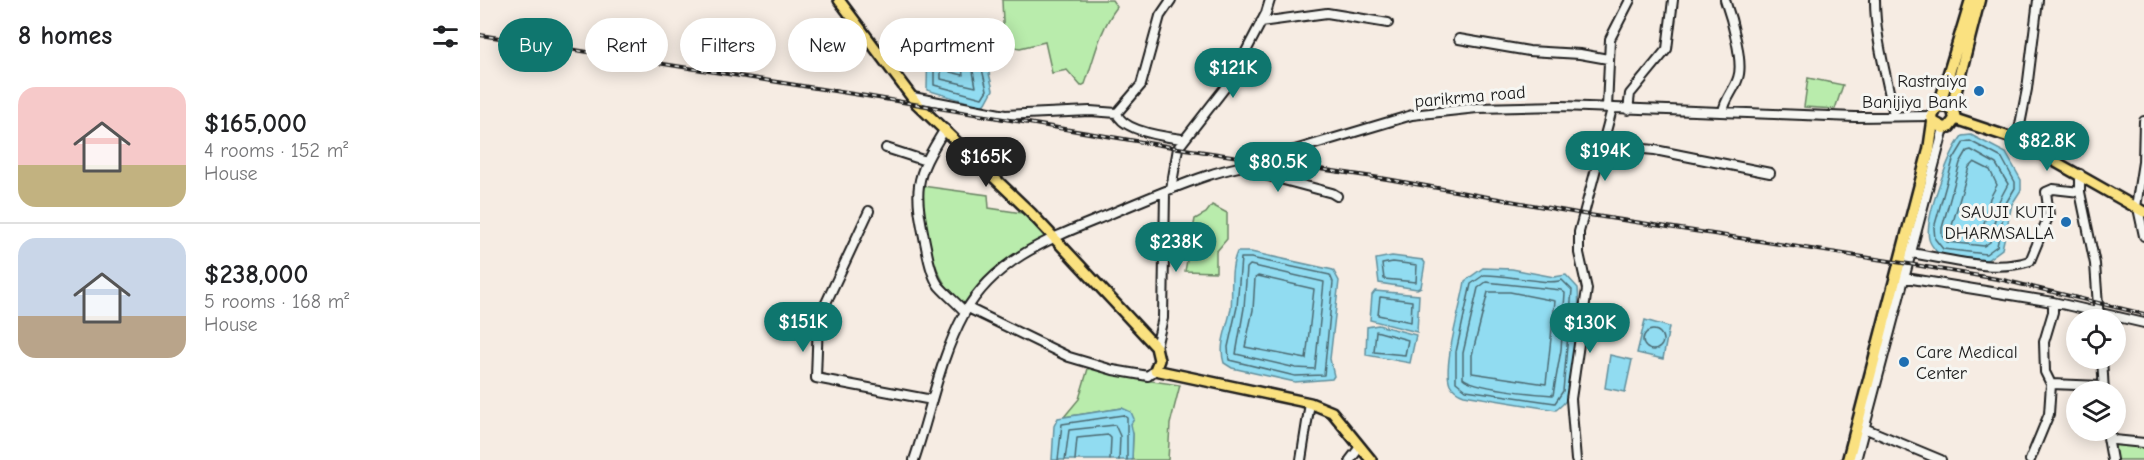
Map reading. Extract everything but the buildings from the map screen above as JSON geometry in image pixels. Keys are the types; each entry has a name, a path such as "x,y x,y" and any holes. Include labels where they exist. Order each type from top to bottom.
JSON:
{"highway":[{"path":"1848,460 1900,277 1929,150 1932,119 1939,106 1971,0"},
{"path":"1932,119 1944,128 1953,124 1979,0"},
{"path":"1939,106 1947,106 1954,114"}],"main road":[{"path":"839,0 917,104 1053,236 1156,347 1159,360 1155,370 1310,403 1332,412 1371,460"},
{"path":"1954,114 2017,140 2139,209"}],"street":[{"path":"1117,113 1141,85 1160,16 1171,0"},
{"path":"1156,347 1163,318 1168,191 1173,165 1182,139 1207,113 1232,80 1261,22 1269,0"},
{"path":"1576,460 1571,399 1587,289 1579,253 1579,232 1609,108 1610,39 1630,0"},
{"path":"1628,110 1630,94 1667,49 1673,0"},
{"path":"1723,112 1725,102 1738,79 1740,59 1725,0"},
{"path":"1875,0 1876,32 1894,116"},
{"path":"2017,140 2028,85 2038,0"},
{"path":"1261,22 1327,13 1388,23"},
{"path":"1459,39 1529,51 1580,54 1608,59"},
{"path":"913,97 1005,116 1090,111 1117,113"},
{"name":"parikrma road","path":"914,460 944,359 967,310 1013,259 1053,236 1237,167 1257,165 1278,155 1433,111 1523,106 1932,119"},
{"path":"1117,113 1124,123 1137,129 1182,139"},
{"path":"2144,121 2144,162 2137,214 2144,236"},
{"path":"1856,460 1900,277 1911,253 1944,128"},
{"path":"945,129 926,161 916,193 928,255 938,285 967,310 1069,357 1132,374 1148,376 1155,370"},
{"path":"1600,150 1621,147 1655,150 1770,173"},
{"path":"886,148 926,161"},
{"path":"1257,165 1256,171 1265,175 1332,192 1337,196"},
{"path":"2080,174 2080,192 2095,264 2098,309"},
{"path":"1911,253 1981,265 2030,261 2047,221 2046,192 2054,189 2080,192"},
{"path":"870,211 818,320 816,378 932,400"},
{"path":"1900,277 2052,302 2075,309"},
{"path":"2030,460 2049,414 2050,384 2045,372 2044,342 2053,312 2052,302"},
{"path":"2126,320 2144,323"},
{"path":"2050,384 2066,385"},
{"path":"1301,460 1310,403"},
{"path":"1864,428 1941,460"},
{"path":"2109,441 2112,460"},
{"path":"2124,441 2144,443"},
{"path":"1350,460 1360,447"}],"green space":[{"path":"1002,0 1112,0 1117,7 1102,35 1085,84 1081,86 1067,70 1052,73 1045,42 1015,47 1015,18 1003,18"},
{"path":"1808,78 1843,85 1835,109 1804,107"},
{"path":"922,186 988,195 989,208 1022,213 1048,236 1011,258 984,284 965,307 953,296 944,282 931,252"},
{"path":"1212,205 1227,213 1227,239 1216,252 1216,272 1185,271 1195,219 1206,213"},
{"path":"1090,362 1145,380 1180,385 1170,424 1168,460 1132,460 1133,434 1122,408 1064,417 1079,399"},
{"path":"2113,445 2144,447 2144,460 2114,460"}],"water":[{"path":"927,72 989,72 993,90 986,103 981,106 927,90"},
{"path":"1971,135 2006,153 2021,180 2021,190 2012,204 2002,249 1987,260 1939,255 1929,239 1930,217 1945,171 1962,136"},
{"path":"1237,252 1251,252 1333,270 1339,281 1330,359 1334,376 1332,379 1295,382 1232,368 1224,363 1222,349 1231,308 1232,273"},
{"path":"1392,256 1423,260 1425,263 1421,287 1417,289 1379,283 1376,259"},
{"path":"1483,268 1512,269 1554,277 1566,275 1578,288 1572,378 1566,400 1556,410 1464,395 1450,384 1448,375 1450,349 1465,281"},
{"path":"1375,291 1419,295 1417,332 1370,320 1372,295"},
{"path":"1645,320 1669,327 1663,359 1637,353"},
{"path":"1378,325 1416,335 1410,363 1366,355 1367,327"},
{"path":"1610,355 1632,360 1625,392 1605,388"},
{"path":"1122,408 1131,412 1134,419 1131,424 1132,460 1052,460 1054,426 1058,418"}],"railway":[{"path":"480,35 1178,148 1387,179 1583,214 1909,264 2003,280 2144,314"}],"place":[{"name":"Rastraiya Banijiya Bank","path":"1979,91"},
{"name":"SAUJI KUTI DHARMSALLA","path":"2066,222"},
{"name":"Care Medical Center","path":"1904,362"}]}
